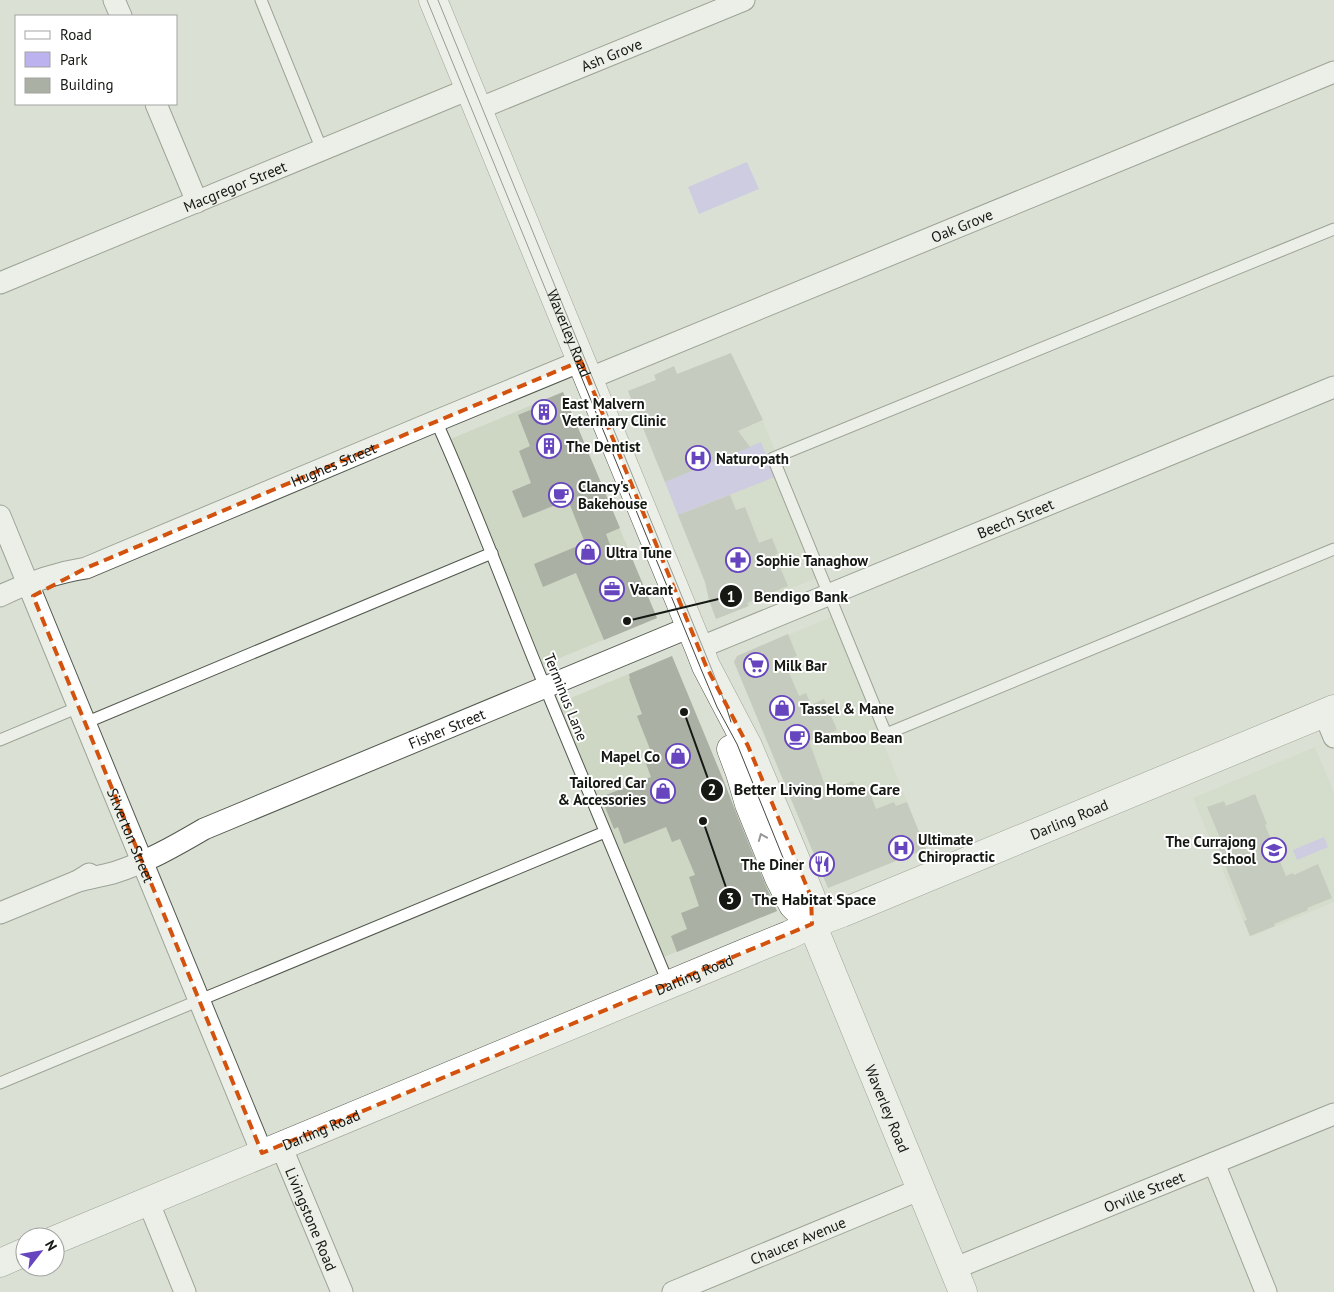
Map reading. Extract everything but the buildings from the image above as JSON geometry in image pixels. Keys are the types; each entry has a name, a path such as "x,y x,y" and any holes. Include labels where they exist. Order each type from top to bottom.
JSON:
{"street":[{"path":"114,0 121,15"},
{"name":"Waverley Road","path":"433,0 698,647 748,746 798,864 811,897 812,924 958,1280"},
{"name":"Ash Grove","path":"473,99 744,0"},
{"name":"Oak Grove","path":"585,370 1334,72"},
{"name":"Macgregor Street","path":"0,283 322,150 473,99"},
{"path":"156,105 197,202"},
{"name":"Hughes Street","path":"0,596 57,586 86,568 436,421 585,370"},
{"name":"Beech Street","path":"698,647 1334,388"},
{"name":"Silverton Street","path":"0,516 199,1000 272,1149"},
{"name":"Hughes Street","path":"0,608 31,590"},
{"name":"Fisher Street","path":"0,913 78,881 112,873 139,855 170,849 204,829 545,687 698,647"},
{"name":"Darling Road","path":"65,1236 812,924 1331,720"},
{"name":"Orville Street","path":"958,1280 1214,1163 1334,1114"},
{"name":"Livingstone Road","path":"272,1149 342,1292"},
{"path":"1214,1163 1266,1292"},
{"name":"Chaucer Avenue","path":"673,1292 921,1189"},
{"path":"148,1201 185,1292"},
{"path":"0,1262 15,1256"}],"lane":[{"path":"261,0 322,150"},
{"path":"1334,228 773,458 886,734 1334,548"},
{"name":"Terminus Lane","path":"436,421 669,984"},
{"path":"0,740 82,715 492,553"},
{"path":"0,1083 606,832"}],"highlighted area":[{"path":"581,361 706,666 748,746 791,848 811,897 812,924 262,1153 33,596 86,568"}],"shaded area":[{"path":"656,380 730,434 763,421 826,574 716,619 705,582 628,391"},
{"path":"563,392 657,618 533,669 441,443"},
{"path":"841,613 885,747 926,849 828,888 734,662 737,656"},
{"path":"672,656 777,911 654,961 549,707"},
{"name":"The Currajong School","path":"1315,747 1334,793 1334,902 1250,937 1193,798"}],"green space":[{"path":"747,162 759,189 699,214 688,187"},
{"path":"761,442 775,477 678,515 665,482"},
{"path":"1324,837 1328,847 1297,860 1293,850"}],"tram line":[{"path":"427,0 701,669 717,707 737,744 788,870"},
{"path":"438,0 710,665 731,722"}],"place":[{"name":"East Malvern Veterinary Clinic","path":"544,412"},
{"name":"The Dentist","path":"549,446"},
{"name":"Naturopath","path":"698,458"},
{"name":"Clancy's Bakehouse","path":"561,495"},
{"name":"Ultra Tune","path":"588,552"},
{"name":"Sophie Tanaghow","path":"738,560"},
{"name":"Vacant","path":"612,589"},
{"name":"Bendigo Bank","path":"627,621"},
{"name":"Milk Bar","path":"756,665"},
{"name":"Tassel & Mane","path":"782,708"},
{"name":"Better Living Home Care","path":"684,712"},
{"name":"Bamboo Bean","path":"797,737"},
{"name":"Mapel Co","path":"678,756"},
{"name":"Tailored Car & Accessories","path":"663,791"},
{"name":"The Habitat Space","path":"703,821"},
{"name":"Ultimate Chiropractic","path":"901,848"},
{"name":"The Currajong School","path":"1274,850"},
{"name":"The Diner","path":"822,864"}]}
